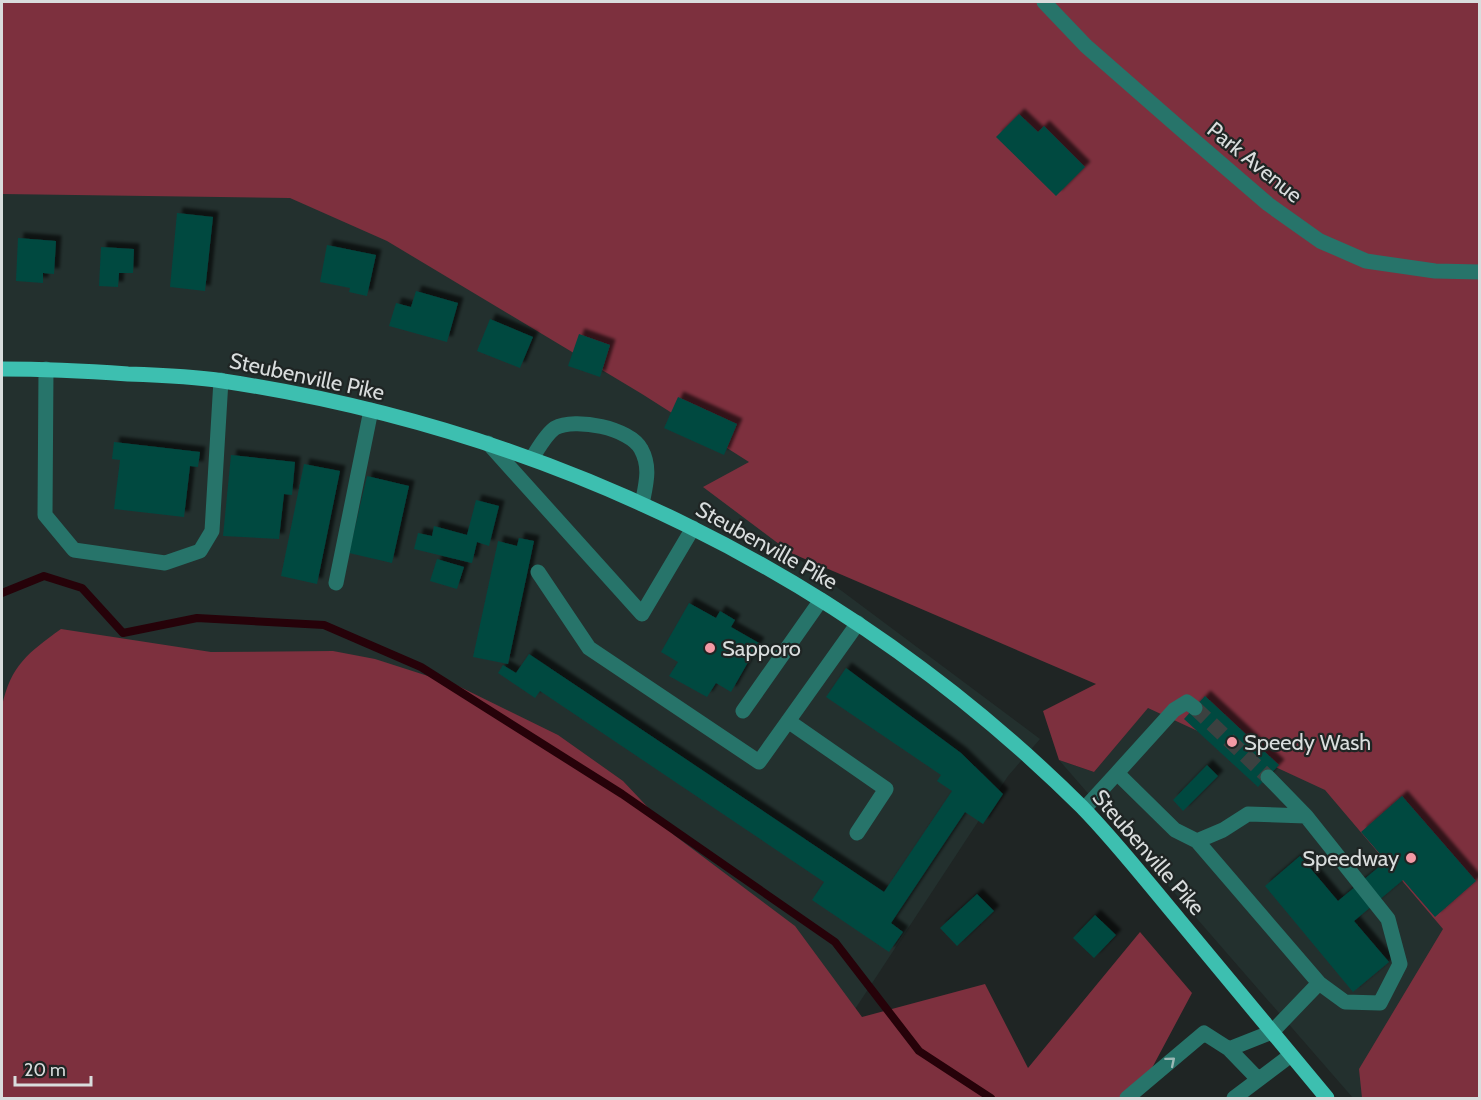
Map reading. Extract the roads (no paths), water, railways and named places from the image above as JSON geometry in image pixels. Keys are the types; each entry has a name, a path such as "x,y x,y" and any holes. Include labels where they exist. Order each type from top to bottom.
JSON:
{"main road":[{"name":"Steubenville Pike","path":"2,369 45,369 221,380 306,395 371,410 488,443 532,458 642,504 747,555 858,623 957,696 1016,746 1084,809 1327,1098"}],"street":[{"name":"Park Avenue","path":"1044,2 1086,46 1138,92 1268,204 1320,241 1365,261 1435,270 1479,272"},
{"path":"45,369 45,515 74,550 165,563 200,551 212,531 221,380"},
{"path":"336,583 371,410"},
{"path":"532,458 553,429 567,423 597,424 623,435 640,447 649,470 642,504"},
{"path":"488,443 642,614 693,528"},
{"path":"538,572 589,648 759,762 858,623"},
{"path":"743,711 821,600"},
{"path":"1084,809 1174,710 1187,702 1195,708"},
{"path":"788,721 886,789 857,832"},
{"path":"1117,773 1175,830 1197,841 1319,982 1345,1002 1380,1003 1400,964 1388,919 1306,816 1268,777"},
{"path":"1197,841 1223,830 1248,814 1306,816"},
{"path":"1229,1049 1272,1032 1319,982"},
{"path":"1126,1098 1204,1033 1229,1049 1258,1079"},
{"path":"1234,1098 1291,1055"}],"waterway":[{"path":"2,593 44,576 82,588 123,633 197,618 324,625 421,667 622,794 835,942 919,1051 991,1098"}],"tunnel":[{"path":"1195,708 1268,777"}],"place":[{"name":"Sapporo","path":"710,648"},
{"name":"Speedy Wash","path":"1232,742"},
{"name":"Speedway","path":"1411,858"}]}
